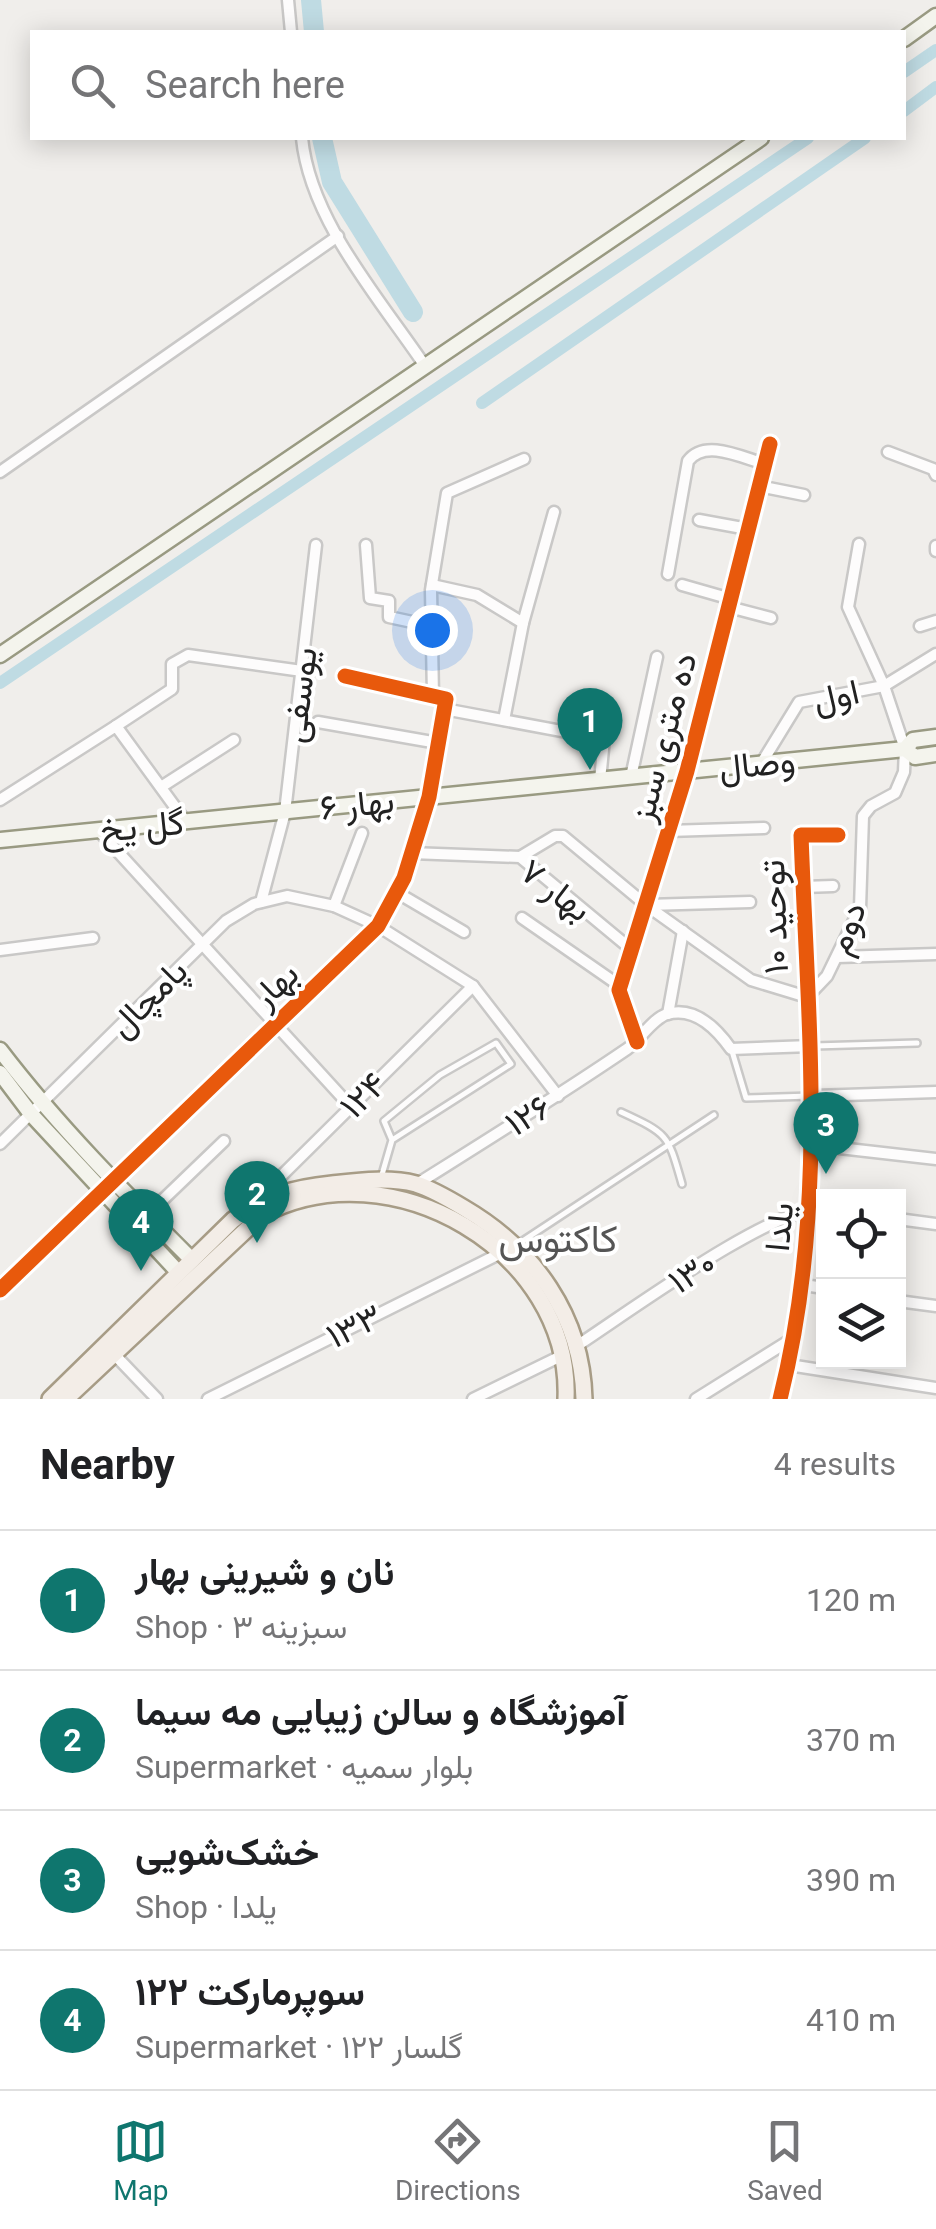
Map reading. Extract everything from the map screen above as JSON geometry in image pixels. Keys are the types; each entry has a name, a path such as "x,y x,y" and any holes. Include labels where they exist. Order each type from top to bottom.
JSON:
{"main road":[{"path":"906,38 936,16"},
{"path":"0,656 758,140"},
{"name":"وصال","path":"429,797 905,749 914,740 936,737"},
{"name":"وصال","path":"905,749 914,756 936,754"},
{"name":"بهار ۶","path":"285,812 429,797"},
{"name":"گل یخ","path":"0,840 285,812"},
{"path":"0,1050 37,1109"},
{"path":"0,1074 108,1187 184,1278"},
{"path":"60,1397 184,1278 254,1204 278,1192 380,1180 417,1184 484,1220 508,1250 556,1332 566,1399"},
{"path":"108,1187 148,1216 197,1265"},
{"path":"197,1265 281,1205 353,1194 379,1195 438,1210 508,1250 554,1291 578,1345 584,1399"},
{"path":"60,1397 113,1353 184,1278"}],"street":[{"path":"288,0 292,30"},
{"path":"302,140 305,168 315,195 425,366"},
{"path":"0,472 338,236"},
{"name":"ده متری سبز","path":"620,986 687,771 770,444"},
{"path":"668,574 692,455 721,451 764,464"},
{"path":"888,452 932,469 936,475"},
{"path":"432,696 432,585 447,493 524,458"},
{"path":"759,486 804,495"},
{"path":"504,720 523,623 554,512"},
{"path":"698,520 748,529"},
{"path":"858,544 848,606 884,686 905,749"},
{"name":"یوسفی","path":"262,902 285,812 316,545"},
{"path":"366,545 370,598 390,601 389,618 431,626"},
{"path":"432,585 477,595 523,623"},
{"path":"682,585 771,618"},
{"path":"920,626 936,621"},
{"path":"884,686 936,654"},
{"path":"0,800 172,689 172,664 188,655 302,671"},
{"path":"630,777 657,658"},
{"path":"345,676 432,696 445,704 504,720 604,738 600,780"},
{"name":"اول","path":"762,764 799,702 884,686"},
{"name":"بهار","path":"0,1290 378,926 396,892 429,797 445,704"},
{"path":"318,722 438,744"},
{"path":"116,726 186,822"},
{"path":"161,788 234,740"},
{"name":"دوم","path":"807,997 827,976 860,908 863,816 871,806 895,793 904,772 905,749"},
{"path":"668,831 764,828"},
{"path":"98,830 351,1107"},
{"path":"334,906 362,834"},
{"name":"توحید ۱۰","path":"807,997 801,835 838,834"},
{"path":"520,857 555,836 563,836 646,905 752,980 807,997"},
{"name":"بهار ۷","path":"411,853 520,857 632,950"},
{"path":"803,887 833,886"},
{"path":"396,892 464,932"},
{"path":"262,902 287,896 334,906 378,926 472,986 558,1096"},
{"name":"پامچال","path":"0,1144 201,944 226,921 262,902"},
{"path":"646,905 750,902"},
{"path":"522,918 620,986 637,1042"},
{"path":"683,931 668,1014 703,1019 718,1030 731,1049 811,1046"},
{"path":"0,950 93,938"},
{"path":"837,957 936,954"},
{"name":"۱۲۴","path":"254,1204 472,986"},
{"name":"یلدا","path":"807,997 816,1189"},
{"name":"۱۲۶","path":"417,1184 558,1096 637,1042 656,1020 668,1014"},
{"path":"814,1096 936,1092"},
{"path":"148,1216 224,1141"},
{"path":"814,1145 936,1159"},
{"name":"۱۳۰","path":"578,1345 773,1222 816,1208"},
{"name":"یلدا","path":"780,1399 796,1336 816,1214"},
{"path":"906,1220 936,1224"},
{"name":"۱۳۳","path":"208,1399 508,1250"},
{"path":"804,1285 816,1287"},
{"path":"906,1301 936,1306"},
{"path":"696,1399 796,1336"},
{"path":"113,1353 158,1399"},
{"path":"473,1399 562,1355"},
{"path":"788,1365 936,1388"}],"lane":[{"path":"811,1046 917,1042"},
{"path":"380,1180 392,1140 384,1121 440,1074 496,1043 512,1064 392,1140"},
{"path":"731,1049 746,1098 814,1096"},
{"path":"621,1112 646,1124 670,1143 682,1184"},
{"path":"508,1250 714,1115"}],"waterway":[{"path":"311,0 314,30"},
{"path":"906,71 936,50"},
{"path":"906,110 936,87"},
{"path":"322,140 332,182 413,312"},
{"path":"0,683 805,140"},
{"path":"482,403 862,140"}],"cycle path":[{"path":"637,1042 619,990 687,771 770,444"},
{"path":"0,1290 378,926 404,878 429,797 446,699 345,676"},
{"path":"780,1399 805,1258 810,1188 810,1048 801,835 838,835"}],"place":[{"name":"نان و شیرینی بهار","path":"590,770"},
{"name":"خشک‌شویی","path":"826,1174"},
{"name":"آموزشگاه و سالن زیبایی مه سیما","path":"257,1243"},
{"name":"سوپرمارکت ۱۲۲","path":"141,1271"}],"district":[{"name":"کاکتوس","path":"558,1239"}]}
